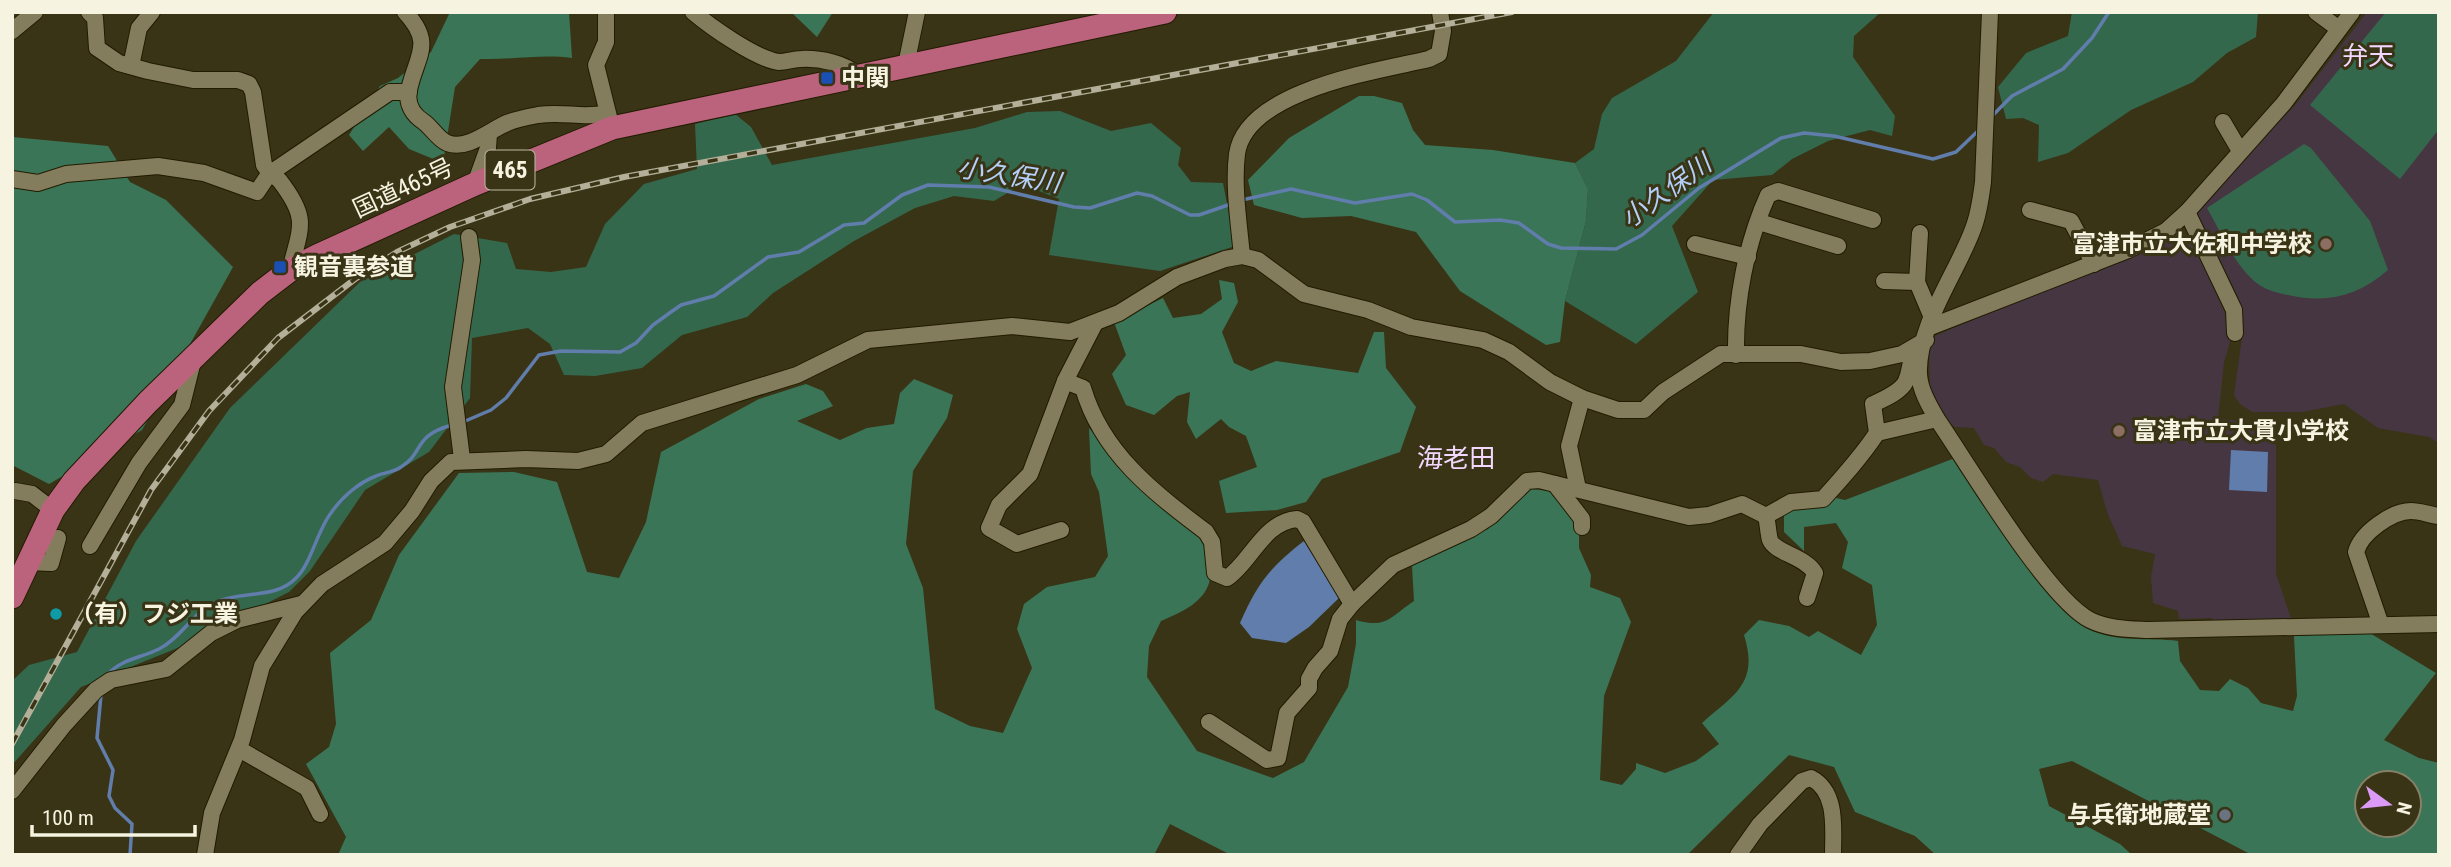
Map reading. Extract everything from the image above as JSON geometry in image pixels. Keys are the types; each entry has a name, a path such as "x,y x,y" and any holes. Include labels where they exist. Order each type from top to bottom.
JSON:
{"highway":[{"name":"国道465号","path":"12,597 26,562 53,510 107,444 260,293 290,270 609,121 858,76 1165,12"}],"street":[{"path":"12,31 35,12"},
{"path":"89,12 95,18 97,48 131,66 193,80 238,80 249,84 253,92 260,151 269,174 278,178 301,212 301,227 290,270"},
{"path":"131,66 139,28 152,12"},
{"path":"405,12 416,24 422,37 422,55 409,92 414,115 451,145 489,134 526,117 562,111 609,121 596,65 606,42 606,12"},
{"path":"693,12 712,29 778,62 803,59 822,61 850,68 858,76"},
{"path":"906,65 917,12"},
{"path":"1242,256 1237,154 1245,133 1267,110 1347,78 1429,60 1439,54 1443,31 1440,12"},
{"path":"1878,433 1873,404 1892,395 1906,382 1911,359 1928,333 1973,229 1983,182 1990,12"},
{"path":"2316,12 2339,29"},
{"path":"205,855 212,813 239,748 262,666 301,604 322,584 385,543 442,467 462,459 578,461 606,454 642,423 797,375 868,340 1012,326 1070,332 1094,325 1119,313 1177,277 1225,259 1242,256 1258,260 1304,293 1368,310 1411,327 1483,340 1509,352 1550,382 1582,398 1618,410 1644,411 1663,392 1721,354 1801,354 1841,362 1870,361 1902,354 1928,333 2158,235 2188,212 2284,103 2353,12"},
{"path":"12,179 38,183 66,174 158,166 204,173 257,192 269,174 390,92 409,92"},
{"path":"2223,122 2241,151"},
{"path":"475,184 488,148 489,134"},
{"path":"1736,355 1736,321 1748,257 1768,195 1778,191 1872,220"},
{"path":"2030,210 2071,221 2094,264"},
{"path":"2188,212 2234,310 2235,333"},
{"path":"1759,222 1838,246"},
{"path":"1920,233 1917,282 1928,333 1920,383 1937,419 2067,603 2091,620 2105,625 2148,631 2439,624"},
{"path":"462,459 453,387 472,260 469,237"},
{"path":"1695,244 1748,257"},
{"path":"1884,281 1917,282"},
{"path":"1061,530 1017,544 989,528 999,505 1030,474 1065,381 1094,325"},
{"path":"90,547 139,463 182,405 194,357"},
{"path":"1065,381 1083,388 1091,416 1128,468 1206,531 1212,542 1214,573 1219,577 1227,578 1233,574 1254,546 1280,526 1297,519 1303,522 1352,604"},
{"path":"1578,489 1569,446 1582,398"},
{"path":"1766,516 1791,502 1824,499 1841,476 1855,466 1878,433 1937,419"},
{"path":"1209,722 1267,761 1278,758 1287,713 1308,688 1315,668 1330,651 1340,619 1352,604 1393,565 1471,529 1491,516 1527,481 1578,489 1689,517 1709,515 1742,504 1766,516"},
{"path":"1555,484 1582,519 1582,527"},
{"path":"15,491 32,494 53,510"},
{"path":"2381,625 2356,552 2359,542 2374,528 2410,511 2439,516"},
{"path":"1766,516 1770,541 1776,547 1810,564 1815,573 1807,598"},
{"path":"26,562 51,563 58,538"},
{"path":"12,791 96,690 111,680 166,669 211,634 237,620 301,604"},
{"path":"239,748 307,788 320,814"},
{"path":"1738,855 1760,824 1793,789 1802,780 1811,778 1820,783 1830,798 1833,855"}],"shaded area":[{"name":"富津市立大佐和中学校","path":"2367,12 2439,12 2439,443 2429,437 2378,428 2344,404 2302,412 2252,412 2240,404 2234,395 2243,331 2238,297 2195,210 2296,104"},
{"name":"富津市立大貫小学校","path":"2179,234 2186,236 2196,249 2227,317 2230,342 2224,362 2218,419 2251,422 2264,427 2265,438 2276,445 2276,574 2291,618 2214,623 2212,618 2179,619 2178,611 2153,603 2151,577 2155,554 2122,546 2107,512 2098,480 2053,474 2043,482 2031,478 2020,467 2006,462 1994,448 1984,445 1974,428 1955,427 1949,422 1940,411 1930,386 1929,348 1932,338"}],"green space":[{"path":"450,12 569,12 572,58 480,59 455,87 443,163 409,149 389,127 363,151 349,135 380,86 398,78 431,52"},
{"path":"791,12 833,12 817,37"},
{"path":"1714,12 1881,12 1854,36 1853,57 1895,116 1892,136 1870,130 1828,141 1792,159 1772,175 1713,180 1672,226 1698,292 1636,344 1565,301 1586,221 1588,189 1575,163 1594,149 1602,114 1612,98 1676,61"},
{"path":"2072,12 2258,12 2256,37 2227,53 2193,82 2131,110 2068,153 2038,162 2039,125 2023,118 2006,119 1998,87 2026,53 2068,36"},
{"path":"2386,12 2439,12 2439,129 2400,179 2310,105"},
{"path":"1359,96 1374,96 1402,103 1413,130 1425,145 1493,150 1575,163 1588,189 1586,221 1565,301 1560,342 1546,345 1460,291 1416,232 1351,216 1302,218 1254,205 1248,180 1289,138"},
{"path":"1060,111 1111,131 1151,123 1181,148 1178,165 1191,182 1223,183 1235,246 1160,271 1049,255 1059,199 1022,184 994,201 954,196 915,208 854,241 773,293 747,317 682,335 642,368 595,376 564,375 550,344 528,328 472,338 470,398 429,452 365,490 310,571 289,592 180,647 81,687 12,765 12,681 29,665 77,652 136,541 230,408 360,282 454,234 507,243 516,269 551,272 586,267 605,224 644,184 697,169 695,124 735,114 751,127 772,165 975,128 1027,112"},
{"path":"12,137 108,146 130,182 166,200 233,267 142,430 49,484 12,465"},
{"path":"2304,144 2311,148 2370,221 2388,270 2365,286 2341,296 2302,298 2274,292 2258,284 2234,256 2207,208"},
{"path":"1219,280 1234,283 1238,302 1222,332 1234,363 1251,371 1276,361 1358,373 1374,332 1384,332 1386,368 1416,407 1400,452 1322,479 1306,502 1277,510 1226,513 1219,481 1257,467 1246,436 1229,427 1221,419 1196,439 1187,422 1190,392 1177,396 1154,415 1126,405 1112,374 1126,355 1114,322 1163,298 1173,318 1201,314 1222,299"},
{"path":"914,379 953,395 947,418 913,471 906,544 923,588 935,709 970,726 1003,733 1032,668 1017,629 1024,604 1047,587 1095,577 1108,556 1099,492 1091,474 1089,428 1143,491 1205,540 1210,570 1208,587 1191,606 1161,621 1149,646 1147,677 1197,751 1273,778 1304,762 1348,687 1356,644 1356,620 1382,622 1414,601 1412,566 1429,555 1488,529 1524,488 1549,491 1572,518 1579,532 1579,548 1591,575 1590,587 1620,598 1631,622 1604,696 1600,780 1622,785 1636,769 1636,763 1665,773 1696,761 1719,744 1702,723 1741,686 1748,665 1744,635 1759,620 1789,626 1809,637 1818,631 1861,655 1877,625 1872,585 1842,568 1848,542 1836,523 1804,527 1804,551 1784,532 1784,511 1832,497 1845,500 1955,458 2040,577 2075,619 2088,629 2110,636 2178,641 2180,661 2200,690 2219,691 2230,679 2248,688 2261,703 2293,711 2297,696 2294,636 2368,632 2436,673 2384,740 2419,758 2439,763 2439,855 2252,855 2072,761 2039,769 2049,806 2120,844 2132,855 1936,855 1915,836 1855,812 1834,767 1789,755 1687,855 1231,855 1170,824 1154,855 338,855 346,837 306,764 329,747 336,724 330,653 371,620 399,555 459,473 514,472 557,482 587,572 619,578 646,522 661,452 759,399 806,384 823,391 833,406 797,421 840,440 867,428 894,424 900,393"}],"water":[{"path":"2231,450 2268,452 2267,492 2229,490"},
{"path":"1304,541 1340,597 1309,627 1286,643 1252,638 1240,623 1252,597 1273,568"}],"waterway":[{"name":"小久保川","path":"1992,116 2012,96 2063,69 2092,38 2109,12"},
{"name":"小久保川","path":"1242,200 1291,189 1355,203 1412,194 1427,200 1455,222 1500,220 1519,223 1548,244 1561,248 1616,249 1642,235 1699,188 1781,138 1804,133 1834,136 1933,159 1956,152 1980,129"},
{"name":"小久保川","path":"463,422 491,410 506,398 539,355 561,351 620,352 636,343 653,325 681,305 714,296 768,257 799,252 844,225 864,223 902,195 928,185 989,187 1074,207 1090,208 1137,193 1152,196 1190,215 1199,215 1231,204"},
{"name":"小久保川","path":"107,675 125,662 167,644 200,612 216,602 268,592 288,585 301,572 326,520 345,497 369,479 401,467 431,434 452,425"},
{"name":"小久保川","path":"101,695 97,738 113,770 109,796 115,808 132,824 130,855"}],"railway":[{"path":"12,744 151,490 209,411 278,338 355,279 397,252 450,227 530,199 624,177 1512,12"}],"place":[{"name":"中関","path":"827,78"},
{"name":"富津市立大佐和中学校","path":"2326,244"},
{"name":"観音裏参道","path":"280,267"},
{"name":"富津市立大貫小学校","path":"2119,431"},
{"name":"（有）フジ工業","path":"56,614"},
{"name":"与兵衛地蔵堂","path":"2225,815"}],"district":[{"name":"弁天","path":"2368,56"},
{"name":"海老田","path":"1456,458"}]}
